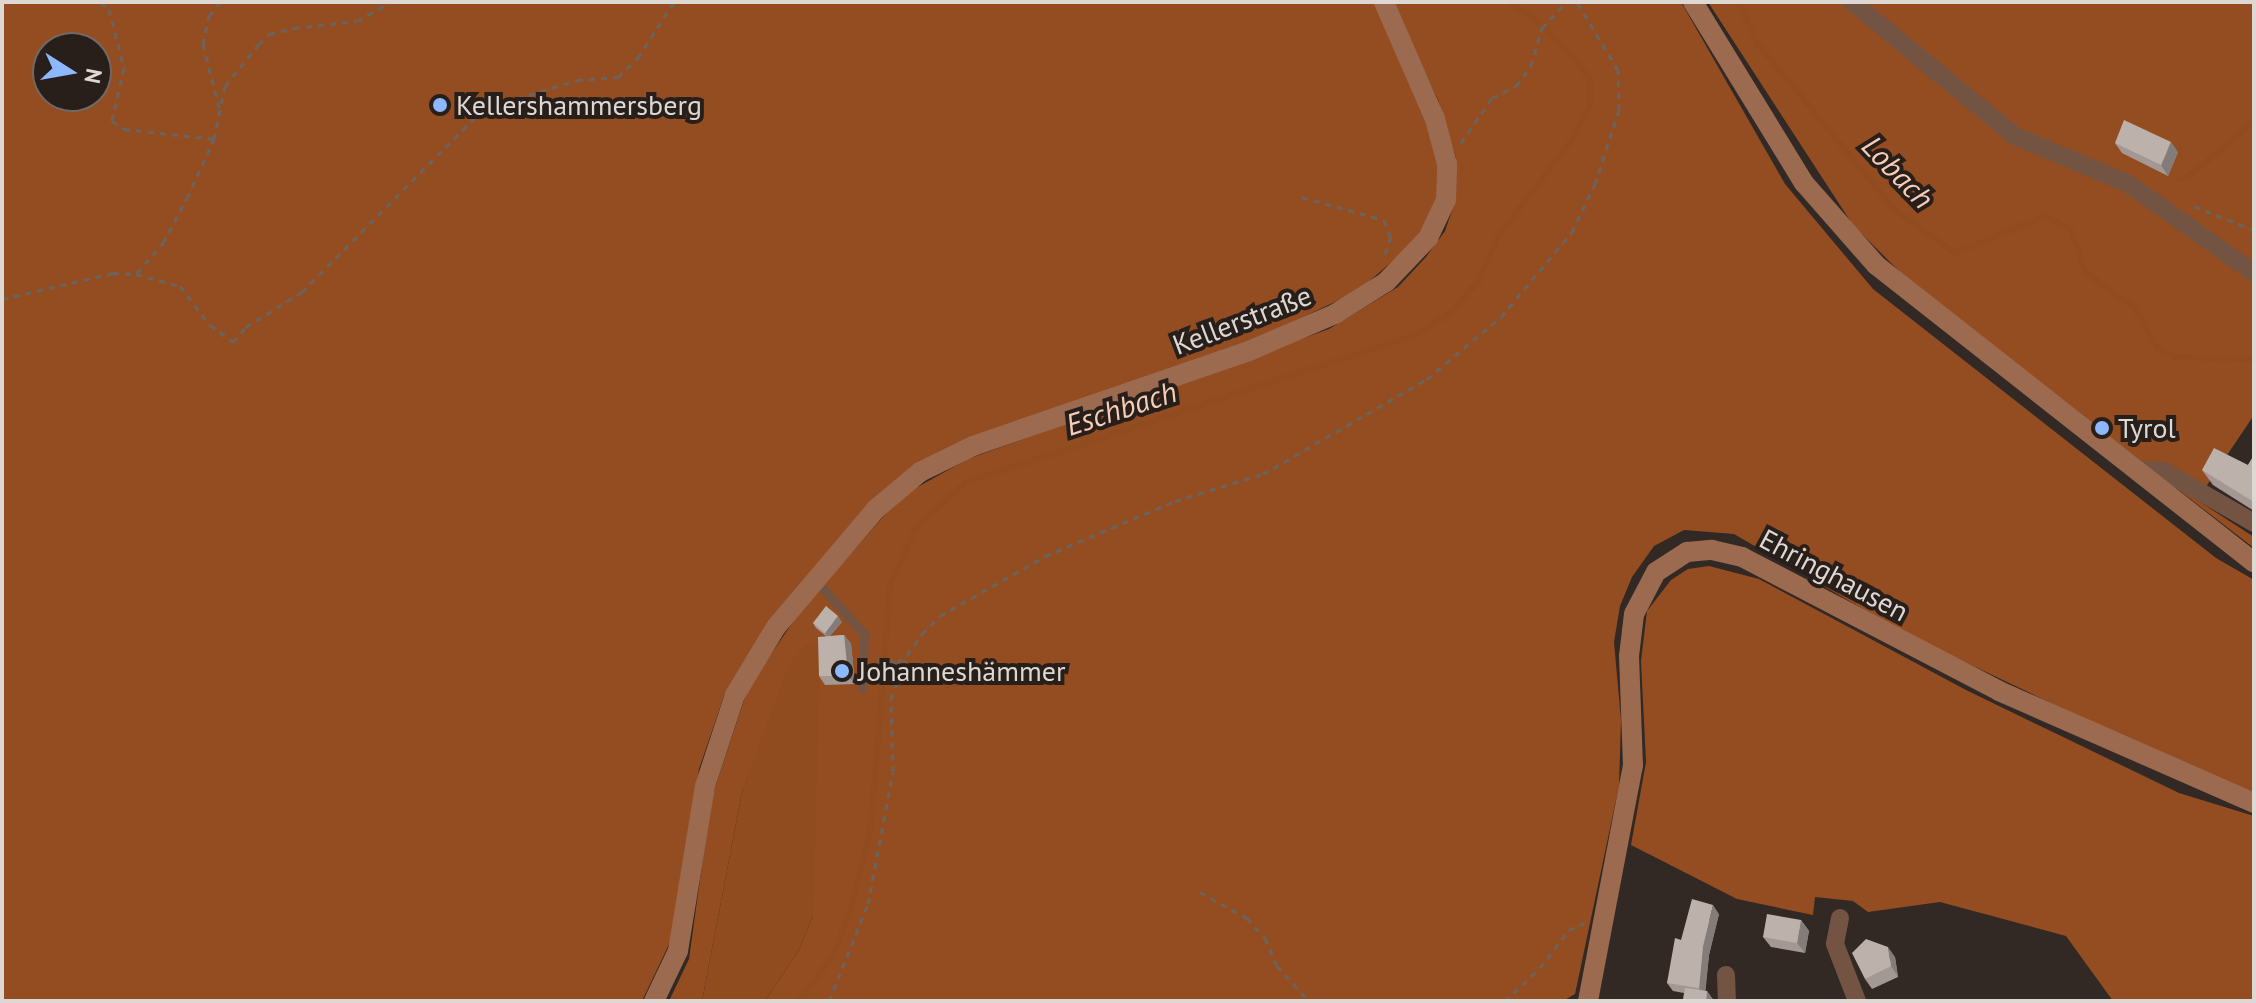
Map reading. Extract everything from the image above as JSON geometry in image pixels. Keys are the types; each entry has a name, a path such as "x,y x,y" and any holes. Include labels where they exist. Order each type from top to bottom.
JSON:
{"main road":[{"name":"Kellerstraße","path":"654,1001 682,937 702,800 725,716 760,649 842,546 891,495 943,459 1301,330 1374,291 1408,262 1440,219 1447,164 1435,119 1384,2"},
{"path":"1693,2 1804,183 1860,249 1929,312 2254,562"},
{"name":"Ehringhausen","path":"1588,1001 1633,765 1629,656 1634,614 1656,572 1675,557 1700,550 1742,557 1999,691 2254,803"}],"street":[{"path":"1852,2 2015,136 2127,183 2254,273"},
{"path":"2137,470 2164,471 2254,523"},
{"path":"1840,918 1835,944 1857,1001"},
{"path":"1726,975 1727,1001"}],"lane":[{"path":"814,579 864,634 862,688"}],"path":[{"path":"101,2 109,9 124,68 112,121 124,129 214,139"},
{"path":"219,109 203,44 209,16 220,2"},
{"path":"136,274 163,243 214,139 219,109 231,75 248,63 269,34 357,21 391,2"},
{"path":"2,299 113,273 136,274 180,286 210,325 233,342 246,327 302,292 483,109 577,80 618,77 638,58 674,2"},
{"path":"1455,153 1492,98 1516,86 1531,66 1542,28 1566,2"},
{"path":"865,656 897,663 940,616 1045,556 1175,501 1263,474 1376,410 1467,349 1501,317 1572,232 1599,173 1619,110 1618,70 1577,2"},
{"path":"1302,197 1384,220 1391,237 1382,259"},
{"path":"2151,201 2180,201 2254,230"},
{"path":"829,1001 854,945 879,860 893,772 891,699 907,655"},
{"path":"1200,892 1247,918 1265,938 1277,966 1309,1001"},
{"path":"1505,1001 1540,968 1569,930 1606,913"}],"shaded area":[{"path":"2,2 1374,2 1416,92 1438,159 1438,197 1419,238 1358,291 1254,340 992,430 868,505 778,610 724,696 699,769 673,936 642,1001 2,1001"},
{"path":"1392,2 1681,2 1785,184 1873,289 2216,558 2254,580 2254,793 2148,749 1908,635 1734,534 1684,530 1654,546 1632,577 1620,606 1614,642 1621,720 1619,786 1575,994 1563,1001 765,1001 799,950 813,916 813,847 764,736 742,792 702,1001 669,1001 689,959 711,800 748,688 797,616 889,510 914,489 968,459 1329,329 1398,287 1445,231 1454,205 1456,158 1438,100"},
{"path":"1708,2 2254,2 2254,415 2197,500 2254,537 2254,548 1914,286 1853,225"},
{"path":"1709,566 1759,579 1966,690 2179,793 2254,816 2254,1001 2113,1001 2066,936 1940,902 1868,912 1853,901 1815,897 1813,915 1737,899 1631,845 1646,762 1641,661 1647,611 1671,580 1688,569"},
{"path":"807,644 819,646 820,659 813,916 799,950 765,1001 702,1001 742,792 789,664"}],"building":[{"path":"2124,120 2171,142 2161,165 2115,143"},
{"path":"2214,448 2248,465 2254,455 2254,502 2202,470"},
{"path":"826,606 838,616 825,633 813,623"},
{"path":"844,635 848,676 819,676 818,637"},
{"path":"1692,899 1713,905 1703,946 1699,988 1667,983 1675,938 1681,940"},
{"path":"1767,914 1801,920 1797,943 1763,937"},
{"path":"1866,939 1888,947 1891,966 1865,979 1852,953"},
{"path":"1685,988 1707,991 1706,1001 1683,1001"}],"waterway":[{"name":"Eschbach","path":"799,1001 833,955 850,911 871,827 890,584 916,528 966,482 1413,336 1449,314 1480,279 1497,238 1574,137 1590,106 1590,80 1573,57 1544,26 1509,2"},
{"name":"Lobach","path":"1738,2 1758,44 1895,210 1955,253 2045,216 2071,229 2086,273 2134,307 2158,348 2176,357 2254,359"},
{"path":"2178,179 2188,177 2254,122"}],"place":[{"name":"Kellershammersberg","path":"440,105"},
{"name":"Tyrol","path":"2102,428"},
{"name":"Johanneshämmer","path":"842,671"}]}
